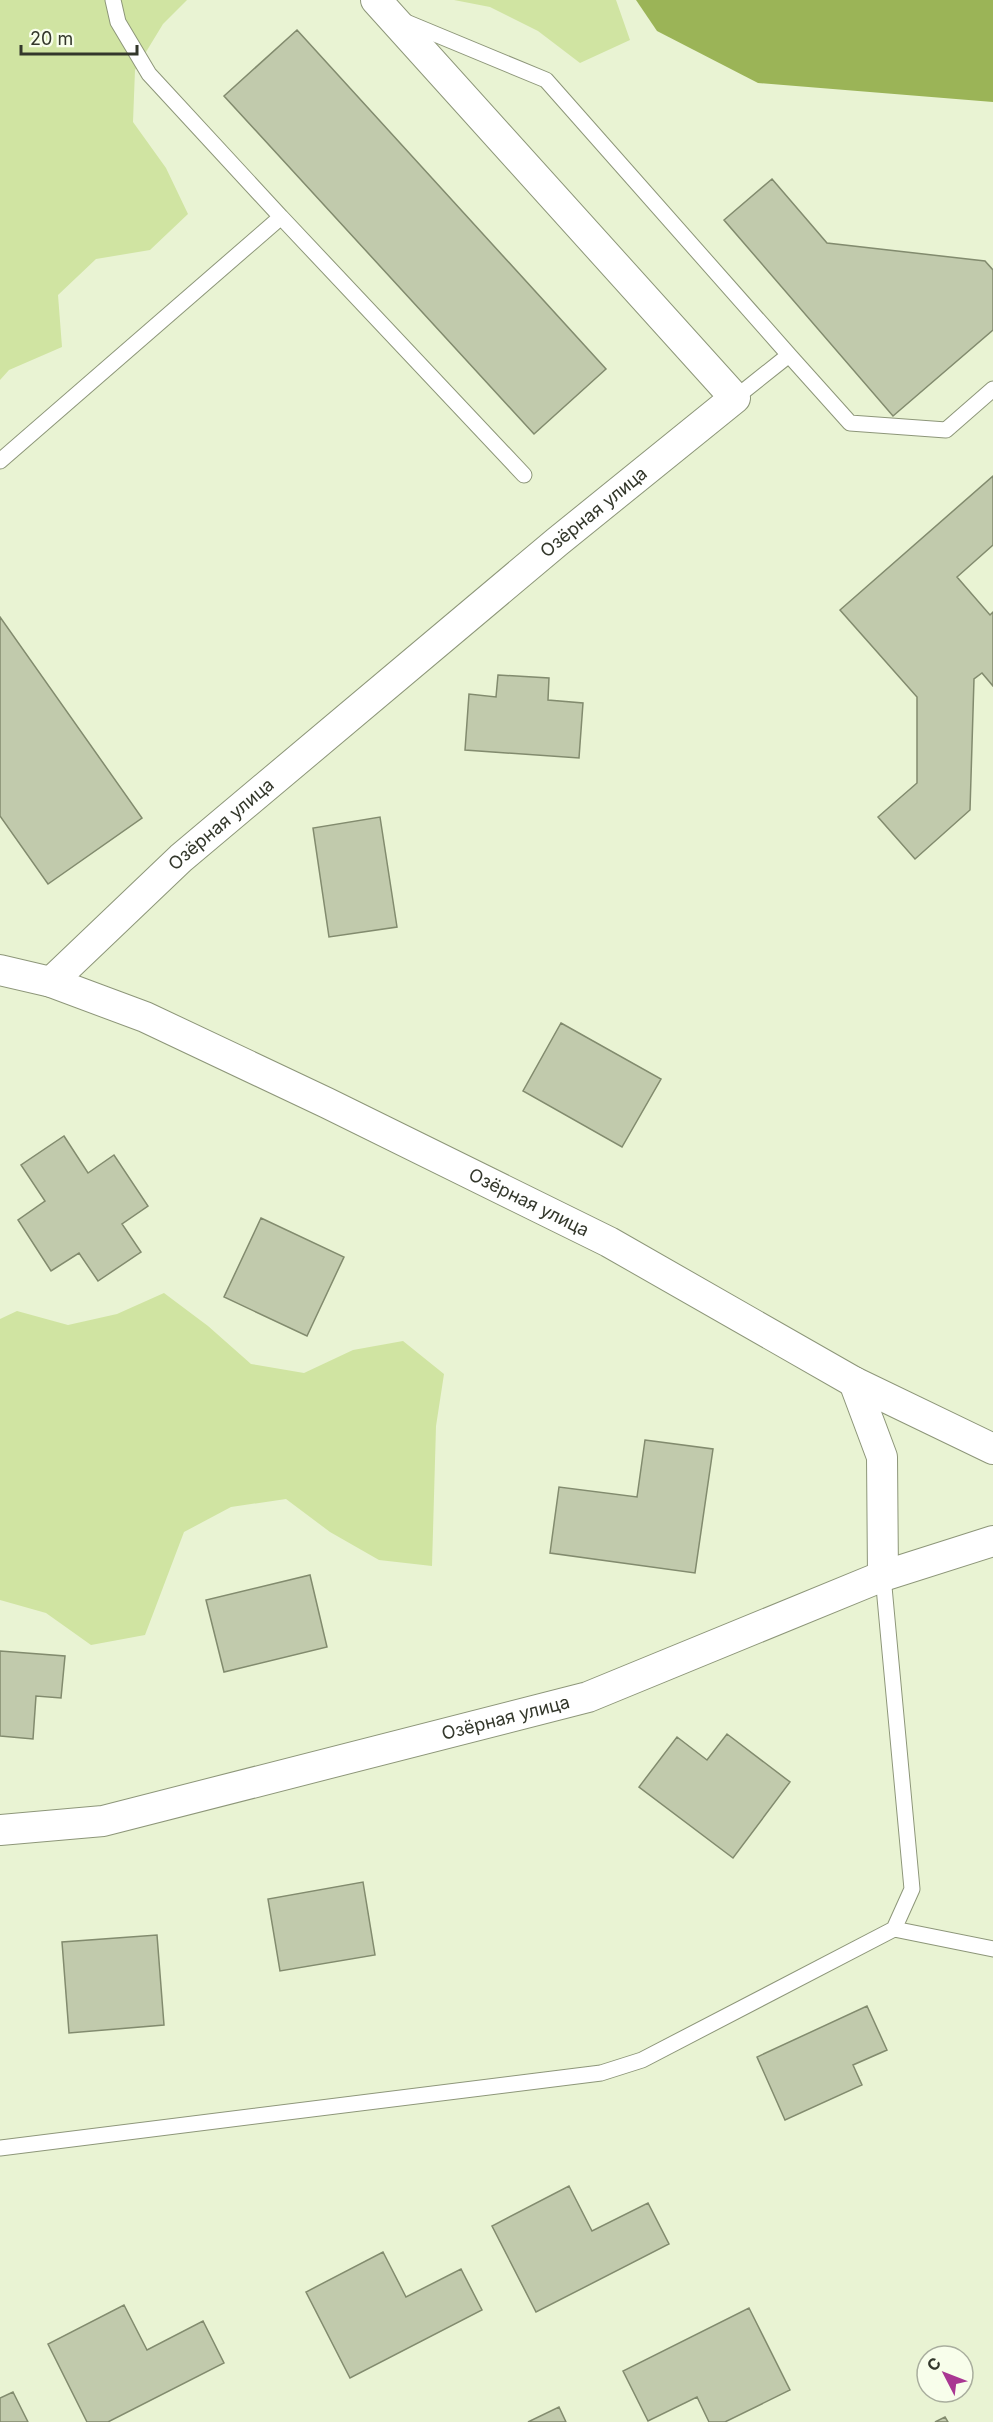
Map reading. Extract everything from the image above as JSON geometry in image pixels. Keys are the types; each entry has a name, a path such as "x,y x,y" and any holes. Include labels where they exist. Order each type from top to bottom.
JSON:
{"street":[{"path":"383,8 735,398"},
{"name":"Озёрная улица","path":"51,982 181,858 566,535 735,398"},
{"name":"Озёрная улица","path":"0,970 51,982 145,1017 327,1103 598,1237 854,1382 993,1449"},
{"path":"854,1382 882,1457 883,1576"},
{"name":"Озёрная улица","path":"0,1830 103,1821 588,1696 883,1576 993,1541"}],"lane":[{"path":"113,0 118,22 149,74 524,476"},
{"path":"383,8 546,80 850,423 946,430 993,389"},
{"path":"0,461 281,217"},
{"path":"735,398 789,355"},
{"path":"0,2148 601,2073 642,2060 894,1929 912,1889 883,1576"},
{"path":"894,1929 993,1949"}],"shaded area":[{"path":"0,0 187,0 163,24 135,70 133,122 166,168 188,214 150,250 96,259 58,295 62,347 9,370 0,380"},
{"path":"454,0 616,0 630,40 580,63 538,31 490,7"},
{"path":"636,0 993,0 993,102 758,83 657,31"},
{"path":"164,1293 208,1326 251,1364 304,1373 353,1350 403,1341 444,1374 436,1426 432,1566 379,1560 330,1532 286,1499 231,1507 184,1532 145,1635 91,1645 46,1613 0,1600 0,1319 17,1311 68,1325 117,1314"}],"building":[{"path":"297,30 606,369 534,434 224,96"},
{"path":"772,179 827,243 985,261 993,270 993,330 893,416 724,220"},
{"path":"993,476 993,545 957,577 990,615 993,612 993,686 982,673 974,679 970,810 915,859 878,817 917,783 917,697 840,610"},
{"path":"0,617 142,818 48,884 0,816"},
{"path":"498,675 549,678 548,700 583,703 579,758 465,750 469,694 496,697"},
{"path":"380,817 397,927 329,937 313,828"},
{"path":"561,1023 661,1079 622,1147 523,1091"},
{"path":"64,1136 88,1173 114,1155 148,1206 122,1224 141,1252 98,1281 79,1253 51,1271 18,1220 45,1201 21,1165"},
{"path":"261,1218 344,1257 307,1336 224,1297"},
{"path":"645,1440 713,1449 695,1573 550,1553 559,1487 637,1497"},
{"path":"310,1575 327,1647 224,1672 206,1600"},
{"path":"0,1651 65,1656 61,1698 36,1696 33,1739 0,1736"},
{"path":"727,1734 790,1782 733,1858 639,1787 677,1737 707,1760"},
{"path":"363,1882 375,1955 280,1971 268,1899"},
{"path":"157,1935 164,2025 69,2033 62,1942"},
{"path":"867,2006 887,2050 853,2065 862,2085 785,2120 757,2057"},
{"path":"569,2186 592,2231 648,2203 669,2244 536,2312 492,2226"},
{"path":"383,2252 406,2297 461,2269 482,2310 350,2378 306,2292"},
{"path":"124,2305 147,2350 203,2321 224,2363 108,2422 87,2422 48,2344"},
{"path":"749,2308 790,2390 725,2422 709,2422 697,2397 648,2421 623,2371"},
{"path":"13,2392 28,2422 0,2422 0,2398"},
{"path":"559,2407 566,2422 528,2422"},
{"path":"945,2417 948,2422 935,2422"}]}
